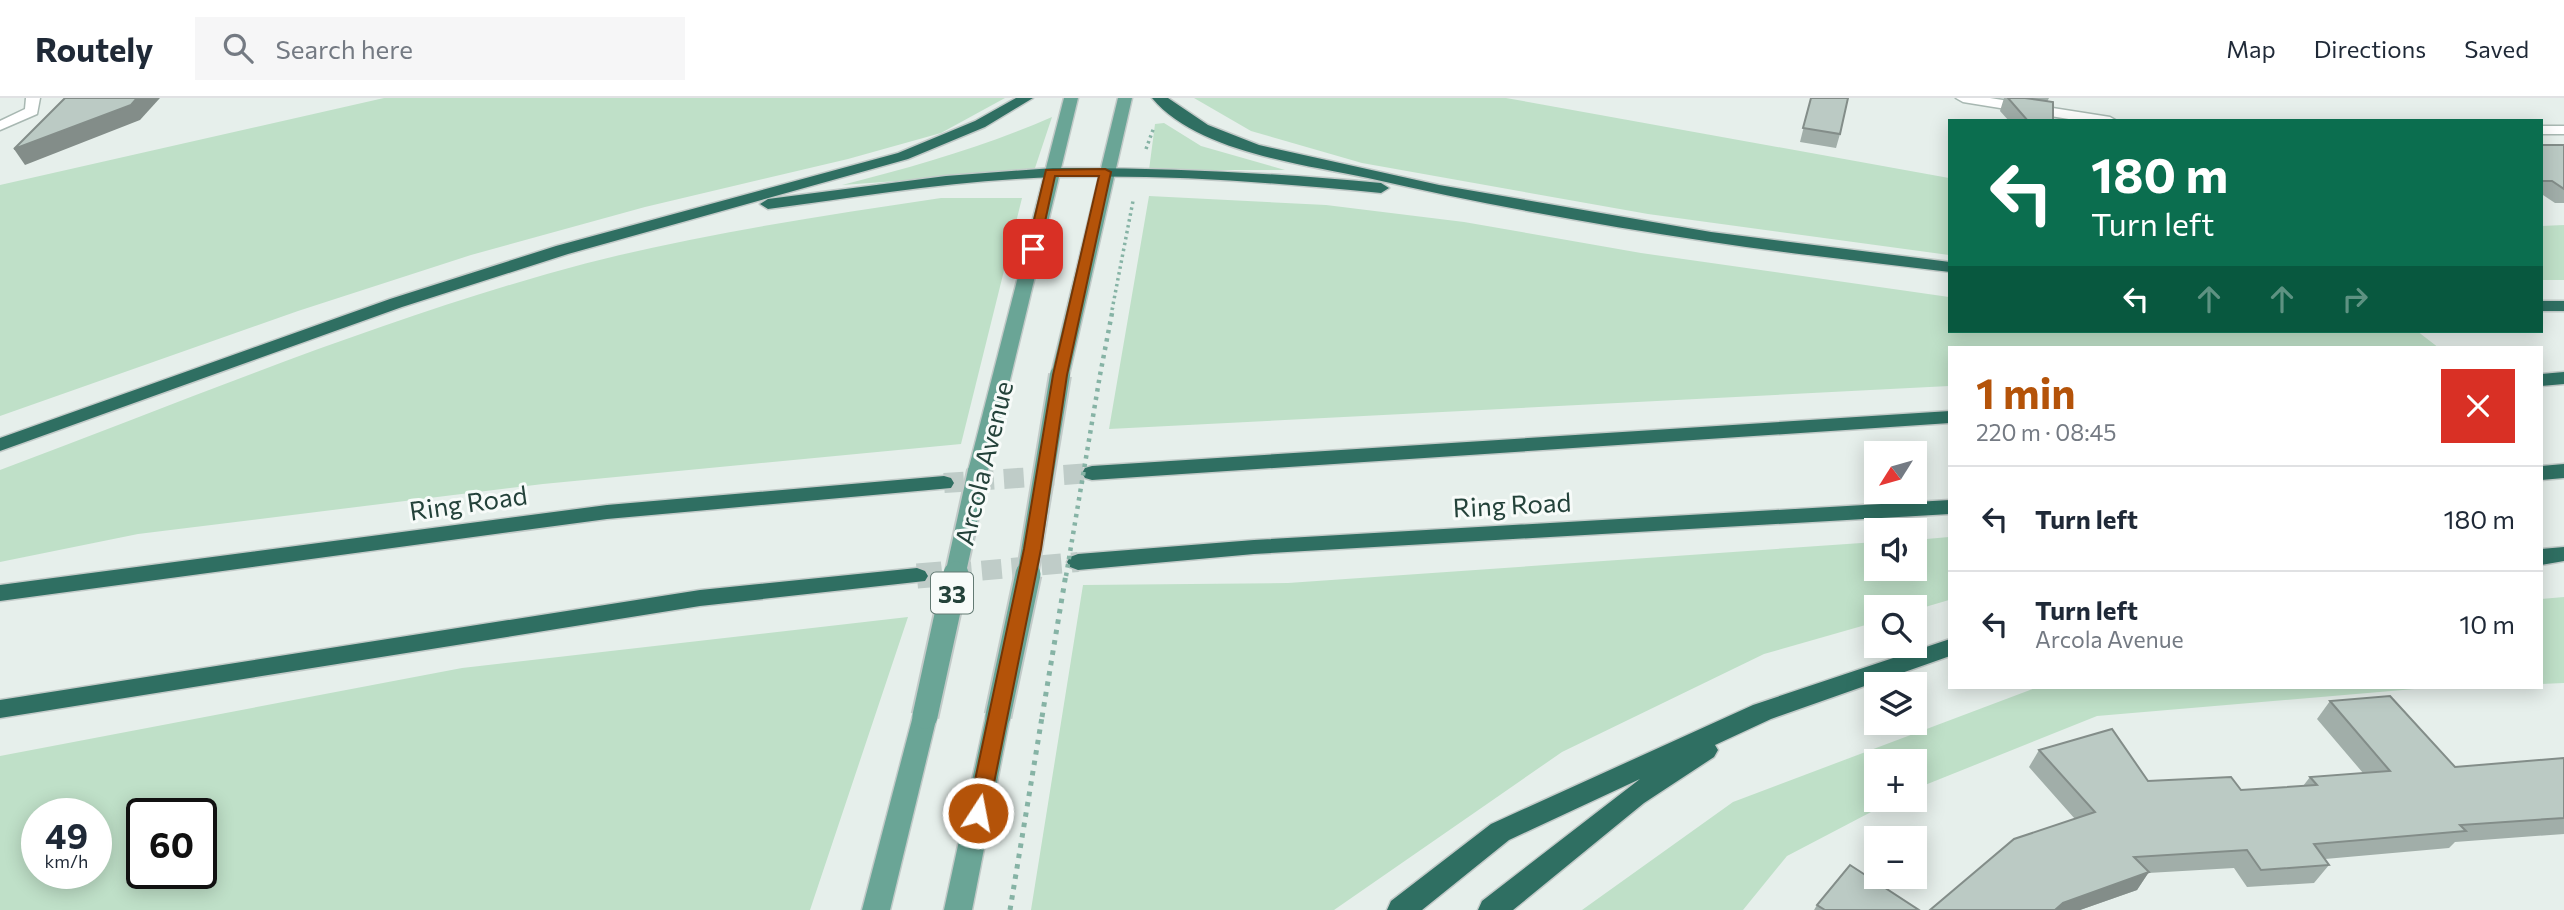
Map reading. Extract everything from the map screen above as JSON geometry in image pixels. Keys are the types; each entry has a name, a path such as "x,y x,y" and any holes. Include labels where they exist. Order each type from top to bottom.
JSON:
{"highway":[{"path":"0,445 396,303 562,250 904,156 980,124 1026,98"},
{"path":"1161,99 1203,128 1254,147 1474,198 1678,233 1948,267"},
{"path":"690,214 916,185 1050,173 1105,172 1302,180 1474,198"},
{"path":"2543,306 2564,306"},
{"path":"2543,380 2564,378"},
{"path":"1092,472 1948,417"},
{"path":"2543,472 2564,471"},
{"name":"Ring Road","path":"0,593 607,512 944,483"},
{"name":"Ring Road","path":"1078,562 1254,547 1948,507"},
{"path":"2543,557 2564,554"},
{"path":"0,709 700,598 918,576"},
{"path":"1401,910 1500,832 1762,712 1948,648"},
{"path":"1492,910 1635,796 1762,712"}],"main road":[{"name":"Arcola Avenue","path":"876,910 925,716 978,471 1005,375 1050,173 1071,98"},
{"path":"958,910 1032,549 1060,375 1105,172 1125,98"}],"street":[{"path":"0,126 32,111 33,98"},
{"path":"1963,98 2096,119"},
{"path":"2543,130 2564,130"}],"path":[{"path":"1010,910 1100,375 1138,173 1161,99"}],"green space":[{"path":"384,98 1005,98 941,133 848,159 645,207 471,255 298,311 0,416 0,185"},
{"path":"1194,98 1506,98 1948,178 1948,255 1648,214 1362,163 1251,131"},
{"path":"1052,117 1034,171 842,185 948,155"},
{"path":"1164,123 1201,146 1285,170 1149,170 1155,124"},
{"path":"1149,196 1326,205 1464,222 1641,253 1948,297 1948,333 2420,333 2436,346 1948,346 1948,386 1109,429"},
{"path":"941,198 1022,198 961,444 543,484 138,534 0,562 0,470 340,341 547,274 694,239"},
{"path":"2564,225 2564,280 2543,280 2543,226"},
{"path":"1948,537 1948,600 1927,606 1927,595 1864,595 1864,625 1764,654 1562,752 1334,910 1031,910 1083,585 1288,583 1864,543 1864,581 1927,581 1927,539"},
{"path":"2564,597 2564,683 2543,684 2543,599"},
{"path":"908,617 810,910 0,910 0,756 462,668"},
{"path":"2032,689 2414,689 2097,716 1927,784 1927,749 1873,749 1910,735 1927,735 1927,729"},
{"path":"1864,753 1864,812 1871,812 1787,856 1743,910 1582,910 1733,802"}],"building":[{"path":"65,98 137,98 131,105 14,149"},
{"path":"1811,98 1848,98 1840,134 1803,128"},
{"path":"2008,98 2053,102 2053,119 2026,119"},
{"path":"2543,145 2564,145 2564,189 2552,181 2543,181"},
{"path":"2390,696 2455,767 2564,758 2564,818 2460,825 2466,831 2314,844 2329,865 2261,870 2247,850 2134,857 2149,872 2063,903 2055,910 1930,910 2014,839 2095,812 2039,750 2112,729 2148,781 2231,777 2241,790 2317,785 2310,777 2390,771 2330,701"},
{"path":"1850,865 1864,874 1864,889 1887,889 1919,910 1825,910 1817,905"}],"tunnel":[{"path":"944,483 1092,473"},
{"path":"922,576 1078,562"},
{"path":"917,576 942,574"}],"route":[{"path":"978,813 1032,549 1060,375 1105,172 1050,173 1033,249"}]}
